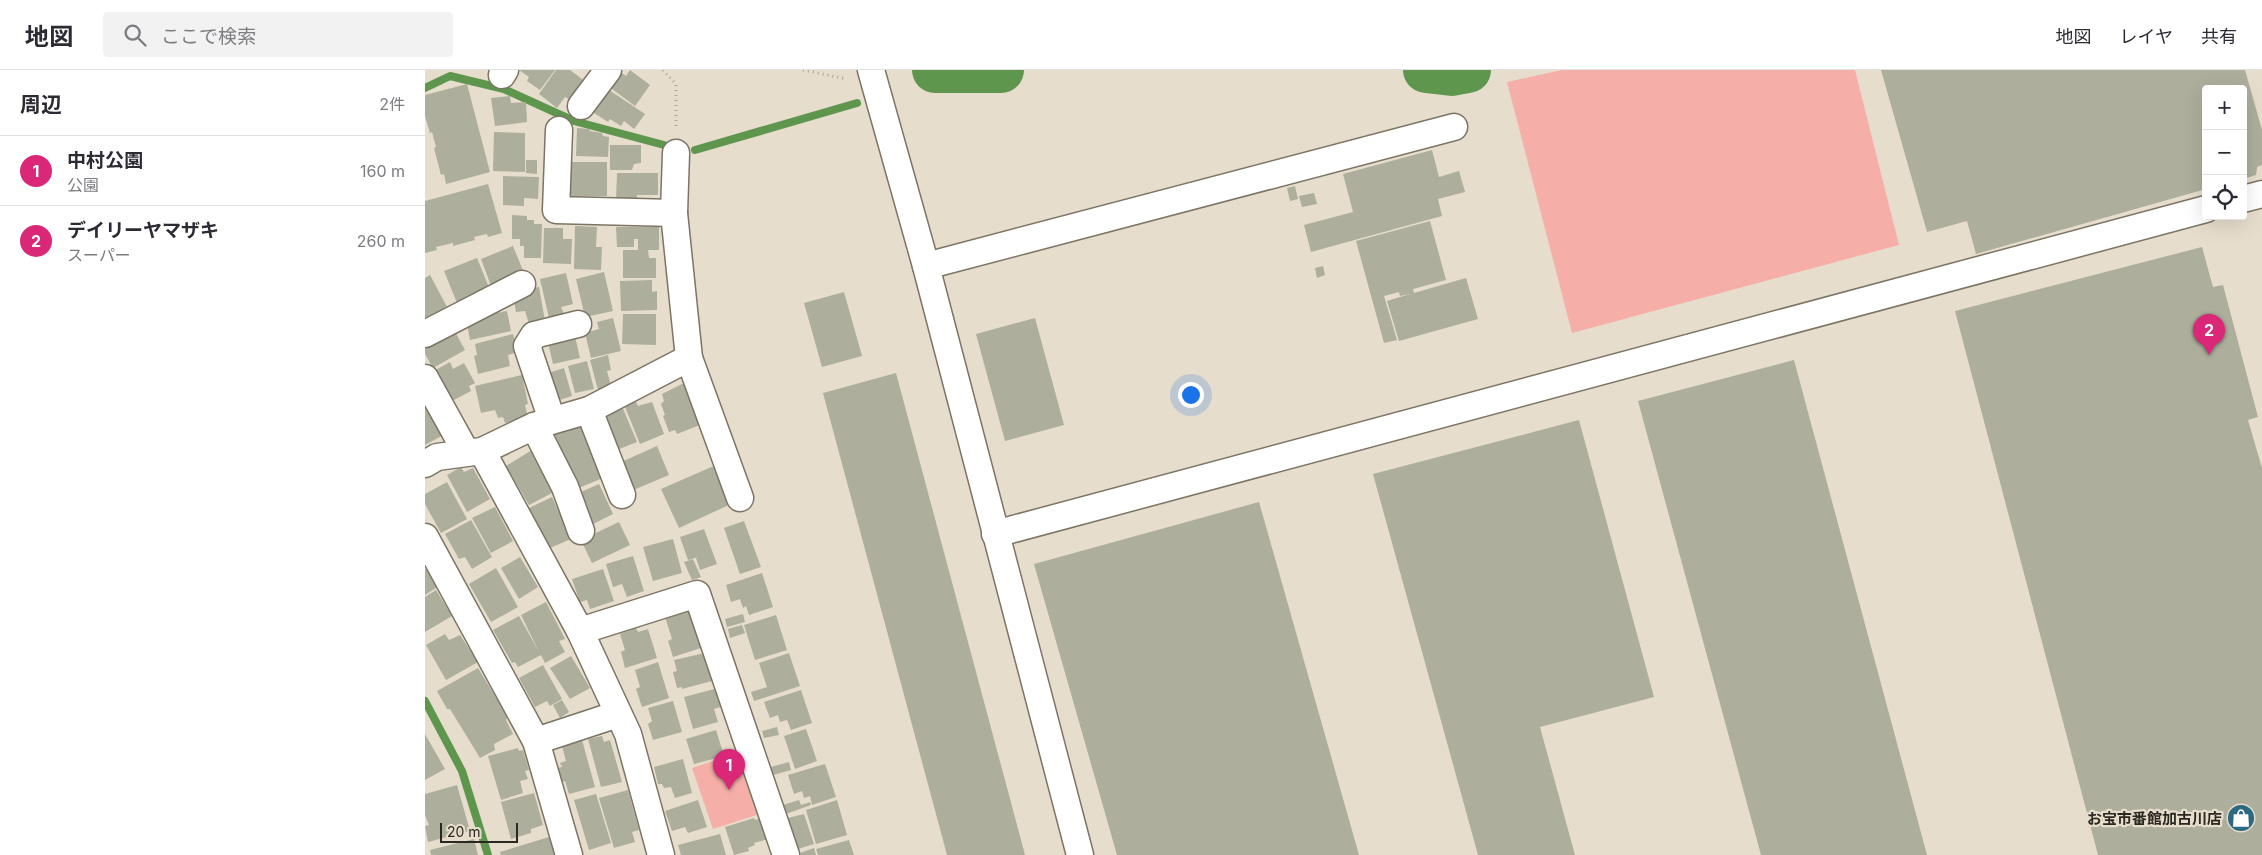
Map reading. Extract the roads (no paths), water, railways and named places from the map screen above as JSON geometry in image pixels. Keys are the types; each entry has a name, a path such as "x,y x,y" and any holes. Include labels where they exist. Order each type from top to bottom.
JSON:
{"street":[{"path":"581,106 608,70"},
{"path":"872,75 926,266 1080,855"},
{"path":"926,266 1454,127"},
{"path":"559,130 556,210 675,213"},
{"path":"676,143 675,213 689,358 740,498"},
{"path":"2247,198 2262,194"},
{"path":"995,534 2202,210"},
{"path":"425,334 522,284"},
{"path":"578,324 534,335 527,346 543,423 581,530"},
{"path":"425,464 437,457 474,451 543,423 589,410 689,358"},
{"path":"425,378 474,451 580,631 628,734 661,855"},
{"path":"589,410 622,494"},
{"path":"425,537 536,741 569,855"},
{"path":"580,631 697,594 786,855"},
{"path":"536,741 618,714"}],"waterway":[{"path":"935,70 1001,70"},
{"path":"1426,70 1452,73 1468,70"},
{"path":"425,88 450,76 504,89 574,121 664,145"},
{"path":"695,150 857,103"},
{"path":"425,701 462,771 488,855"}],"place":[{"name":"デイリーヤマザキ","path":"2209,355"},
{"name":"中村公園","path":"729,790"},
{"name":"お宝市番館加古川店","path":"2241,818"}]}
